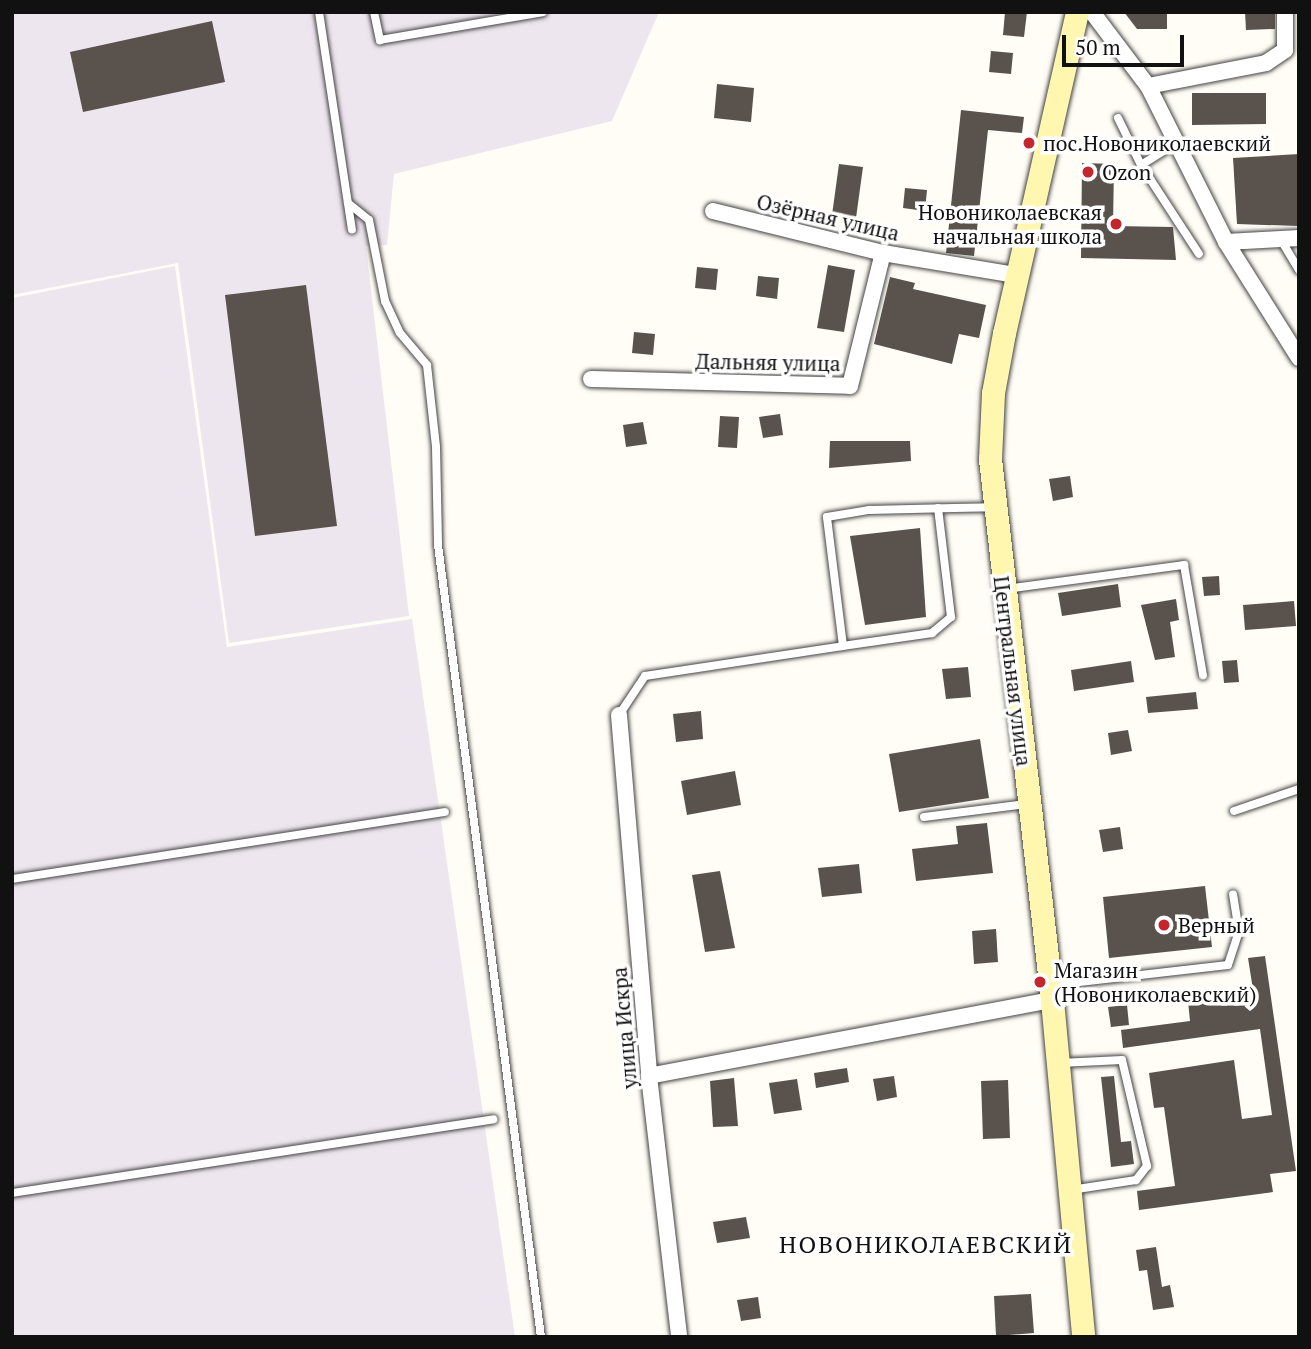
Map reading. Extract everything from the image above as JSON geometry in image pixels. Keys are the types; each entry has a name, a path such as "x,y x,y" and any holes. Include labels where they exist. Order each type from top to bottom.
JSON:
{"main road":[{"name":"Центральная улица","path":"1077,12 1016,275 993,393 993,507 1051,993 1083,1337"}],"street":[{"path":"1092,12 1148,86 1173,145 1226,242 1299,358"},
{"path":"1148,86 1266,63 1284,50 1285,12"},
{"name":"Озёрная улица","path":"713,211 883,253 1016,275"},
{"path":"1226,242 1299,238"},
{"name":"Дальняя улица","path":"590,379 850,386 883,253"},
{"name":"улица Искра","path":"619,715 649,1076 679,1337"},
{"path":"649,1076 1051,993"}],"lane":[{"path":"319,12 352,230"},
{"path":"374,12 380,40 543,12"},
{"path":"1118,118 1141,165 1199,254"},
{"path":"1141,165 1173,145"},
{"path":"348,203 369,220 385,301 400,333 427,365 436,447 438,545 541,1337"},
{"path":"1280,239 1299,270"},
{"path":"843,646 827,517 938,508 993,507"},
{"path":"619,715 645,676 932,633 951,617 938,508"},
{"path":"1003,589 1184,565 1203,675"},
{"path":"1234,811 1299,789"},
{"path":"924,817 1030,804"},
{"path":"12,879 444,812"},
{"path":"1051,993 1228,965 1239,932 1233,894"},
{"path":"1058,1064 1122,1060 1147,1166 1136,1180 1069,1190"},
{"path":"12,1193 493,1119"}],"shaded area":[{"path":"12,12 659,12 612,121 394,174 387,245 366,246 409,616 229,643 178,263 12,295"},
{"path":"175,266 227,647 412,619 515,1337 12,1337 12,298"}],"building":[{"path":"1005,12 1027,12 1024,37 1003,35"},
{"path":"1124,12 1167,12 1167,29 1137,29"},
{"path":"1245,12 1275,12 1275,29 1246,30"},
{"path":"212,21 225,82 83,112 70,52"},
{"path":"991,51 1013,53 1011,74 989,72"},
{"path":"717,84 754,88 751,122 714,118"},
{"path":"1192,93 1266,93 1266,124 1192,125"},
{"path":"961,110 1024,117 1022,133 988,130 974,256 946,253"},
{"path":"1299,154 1299,226 1237,224 1233,158"},
{"path":"1082,163 1114,164 1113,226 1173,227 1176,260 1081,258"},
{"path":"839,164 863,167 856,218 832,215"},
{"path":"905,188 927,190 925,211 903,208"},
{"path":"828,265 855,270 844,332 817,328"},
{"path":"697,267 718,269 716,290 695,288"},
{"path":"758,276 779,278 777,299 756,296"},
{"path":"890,277 915,283 913,289 986,305 979,338 959,334 952,364 874,344"},
{"path":"306,285 337,526 255,536 225,295"},
{"path":"634,332 655,334 653,355 632,353"},
{"path":"780,414 783,435 763,438 759,417"},
{"path":"720,416 739,417 737,448 718,447"},
{"path":"643,422 647,444 626,447 623,425"},
{"path":"830,441 910,441 911,461 829,468"},
{"path":"1070,476 1073,497 1053,501 1049,479"},
{"path":"920,528 926,617 865,625 850,536"},
{"path":"1219,576 1220,595 1204,596 1202,577"},
{"path":"1118,584 1121,607 1062,616 1058,593"},
{"path":"1176,599 1179,620 1170,622 1175,657 1155,660 1141,605"},
{"path":"1294,601 1296,626 1245,630 1243,605"},
{"path":"1237,660 1239,682 1224,683 1222,661"},
{"path":"1131,661 1134,682 1074,691 1071,670"},
{"path":"968,667 971,697 946,699 942,669"},
{"path":"1196,692 1198,709 1148,713 1146,697"},
{"path":"701,711 703,739 676,742 673,714"},
{"path":"1128,730 1132,751 1111,755 1108,733"},
{"path":"980,739 989,798 899,812 889,754"},
{"path":"735,771 741,805 687,815 681,781"},
{"path":"987,823 993,873 916,881 912,849 958,844 956,826"},
{"path":"1120,827 1123,849 1103,852 1099,830"},
{"path":"859,864 862,893 822,897 818,868"},
{"path":"720,871 735,948 705,952 692,875"},
{"path":"1205,886 1212,947 1109,958 1103,897"},
{"path":"996,929 998,962 974,964 972,931"},
{"path":"1265,956 1296,1171 1270,1174 1273,1192 1139,1210 1137,1191 1175,1186 1164,1107 1154,1108 1149,1073 1234,1060 1242,1119 1272,1115 1260,1029 1123,1048 1121,1030 1190,1021 1188,1001 1254,996 1248,958"},
{"path":"1127,1005 1129,1025 1111,1027 1108,1007"},
{"path":"847,1068 849,1082 816,1088 814,1073"},
{"path":"894,1076 897,1097 877,1101 873,1079"},
{"path":"1114,1076 1121,1142 1131,1141 1134,1164 1111,1167 1101,1077"},
{"path":"734,1078 738,1126 713,1127 710,1081"},
{"path":"797,1079 802,1110 774,1114 769,1083"},
{"path":"1008,1080 1010,1138 983,1139 981,1081"},
{"path":"746,1217 750,1238 717,1243 713,1222"},
{"path":"1156,1247 1162,1287 1170,1285 1174,1307 1153,1310 1147,1270 1139,1271 1136,1250"},
{"path":"1031,1294 1034,1333 996,1336 994,1296"},
{"path":"758,1297 761,1318 741,1321 737,1300"}],"place":[{"name":"пос.Новониколаевский","path":"1029,143"},
{"name":"Ozon","path":"1088,172"},
{"name":"Новониколаевская начальная школа","path":"1116,224"},
{"name":"Верный","path":"1164,925"},
{"name":"Магазин (Новониколаевский)","path":"1040,982"}],"district":[{"name":"НОВОНИКОЛАЕВСКИЙ","path":"926,1245"}]}
